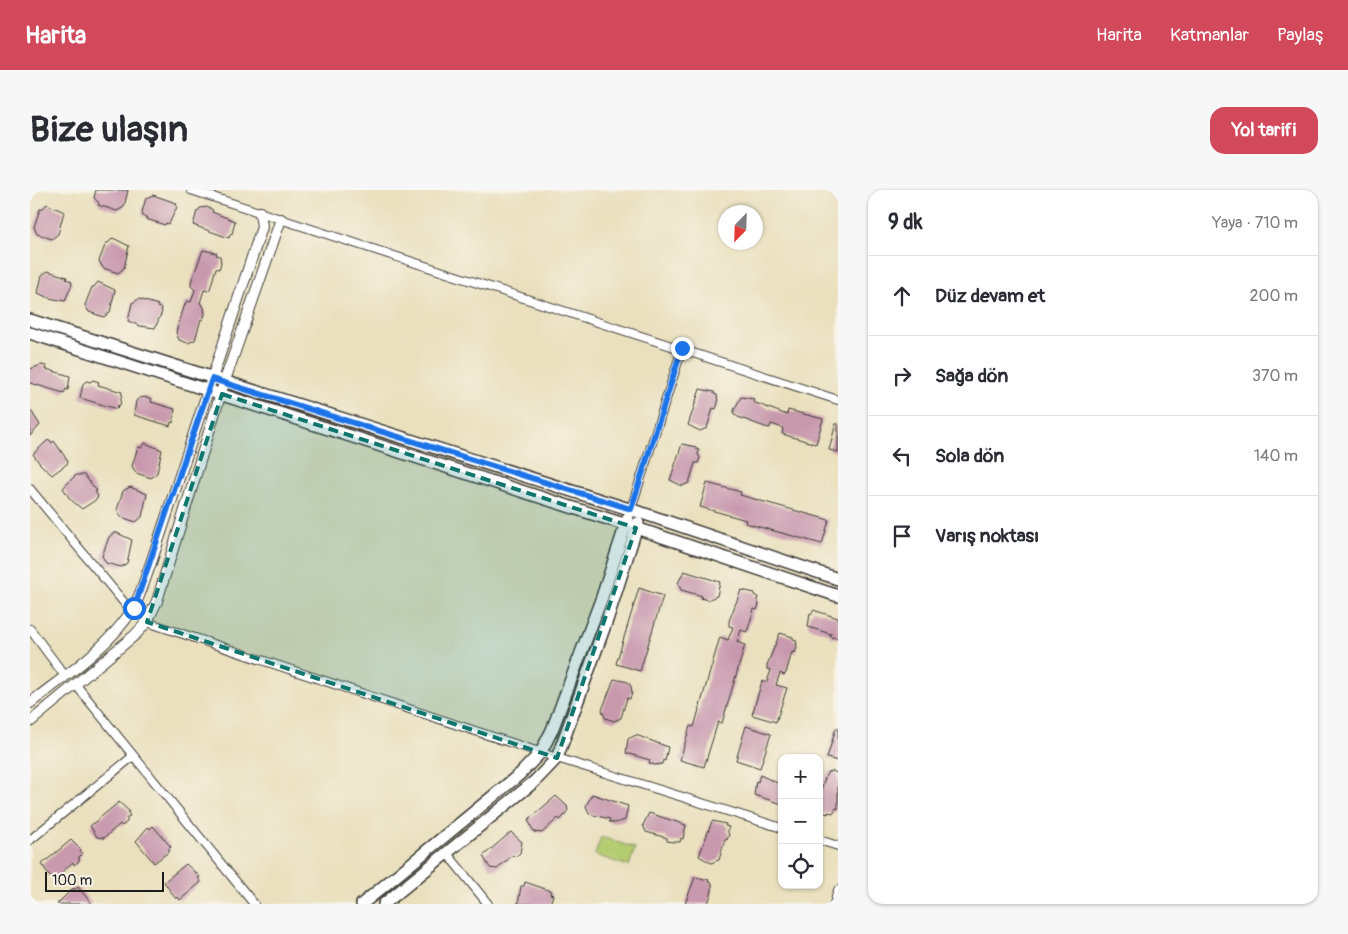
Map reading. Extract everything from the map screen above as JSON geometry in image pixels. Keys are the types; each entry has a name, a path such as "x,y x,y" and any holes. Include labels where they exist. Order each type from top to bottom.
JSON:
{"main road":[{"path":"30,320 209,384"},
{"path":"30,333 223,388 636,511 838,579"},
{"path":"223,388 838,596"},
{"path":"362,904 520,774 541,752 552,730 636,511"},
{"path":"384,904 535,781 557,758 607,620 631,526"}],"street":[{"path":"192,190 838,400"},
{"path":"30,703 92,655 122,624 131,611 151,563 262,227 260,212"},
{"path":"30,722 76,685 147,622 157,601 223,388 281,219"},
{"path":"636,511 682,348"},
{"path":"30,489 131,611"},
{"path":"147,622 557,758 778,827"},
{"path":"30,628 65,676"},
{"path":"76,685 254,904"},
{"path":"30,840 132,756"},
{"path":"823,841 838,846"},
{"path":"446,852 488,904"},
{"path":"834,904 838,890"}],"highlighted area":[{"path":"222,394 636,528 557,758 147,622"}],"green space":[{"path":"601,837 635,848 629,866 595,855"}],"building":[{"path":"96,190 128,190 124,207 117,211 98,205 99,203 94,198"},
{"path":"153,195 176,203 177,207 169,224 166,223 165,225 146,219 147,217 143,216 142,212 146,198"},
{"path":"47,204 64,212 58,234 52,239 37,234 34,227 40,209"},
{"path":"207,207 213,210 212,212 235,221 229,238 193,225 197,211 200,208"},
{"path":"113,238 129,246 124,268 118,273 103,268 99,261 106,243"},
{"path":"203,250 217,253 216,255 220,256 221,263 219,269 216,268 210,289 208,291 204,290 200,303 204,307 205,314 203,320 201,319 195,340 188,343 179,340 176,332 185,304 187,301 191,302 195,290 191,286 191,282"},
{"path":"48,271 67,277 66,279 71,281 72,284 65,301 49,298 38,293 42,275"},
{"path":"98,282 115,290 110,312 104,317 89,312 85,305 92,287"},
{"path":"139,299 158,305 157,307 161,308 162,312 155,328 140,326 128,321 132,303"},
{"path":"41,365 47,366 46,369 70,376 68,390 66,389 64,393 30,383 30,369"},
{"path":"93,380 99,382 98,385 122,392 120,406 118,405 117,409 80,398 83,384 86,381 90,382"},
{"path":"700,389 714,392 717,395 718,403 716,409 713,408 707,428 700,431 688,425"},
{"path":"146,397 152,399 151,402 175,409 173,423 171,422 170,426 134,415 136,401 139,398"},
{"path":"741,397 754,399 753,402 787,415 788,410 823,419 816,444 782,434 783,428 771,424 770,428 765,427 738,417 734,414 734,410"},
{"path":"30,409 40,425 30,436"},
{"path":"836,423 838,424 838,452 829,450"},
{"path":"50,440 52,443 54,441 68,461 67,464 52,475 40,464 33,454"},
{"path":"145,443 162,450 157,473 151,478 136,473 132,466 138,447 141,448"},
{"path":"682,444 696,447 699,450 700,458 698,463 695,463 689,483 682,486 670,480"},
{"path":"76,475 84,475 97,491 95,492 98,496 97,499 82,509 70,499 63,488"},
{"path":"707,483 741,492 740,495 829,520 822,544 745,523 746,520 700,507"},
{"path":"130,487 147,494 142,517 136,522 121,517 117,510 123,491"},
{"path":"115,532 132,540 127,563 121,567 106,563 102,556 109,537"},
{"path":"684,571 720,582 717,596 707,600 701,598 702,596 681,590 678,583"},
{"path":"639,588 663,596 640,671 616,664"},
{"path":"741,590 755,593 754,595 758,597 759,604 757,610 754,609 746,632 741,630 737,642 745,645 722,723 718,722 704,767 680,760 690,726 694,727 720,637 728,640 733,627 729,626 729,621"},
{"path":"813,610 838,618 838,638 830,637 831,634 808,627 810,613 812,614"},
{"path":"780,633 793,637 796,640 797,647 795,653 792,652 786,673 784,675 780,673 776,685 787,688 776,722 752,715 762,681 767,682 771,670 767,669 767,665"},
{"path":"614,679 628,682 632,693 630,699 627,698 621,718 614,721 605,718 602,710"},
{"path":"746,726 771,734 760,768 736,760"},
{"path":"836,728 838,728 838,761 827,758"},
{"path":"636,735 668,747 665,761 663,760 662,764 655,765 649,763 650,760 626,753 628,739"},
{"path":"833,771 838,774 838,809 836,808 833,813 828,812 828,814 823,812 823,784 828,772"},
{"path":"760,775 778,783 778,803 754,795 756,781 758,782"},
{"path":"592,794 628,806 625,820 615,823 609,822 610,819 589,814 586,806"},
{"path":"556,796 567,806 568,810 560,820 558,818 542,833 534,832 528,820"},
{"path":"119,802 129,811 130,816 127,818 127,822 122,826 120,824 104,838 97,837 90,826"},
{"path":"649,813 686,825 683,839 681,838 680,842 667,841 667,838 646,832 643,825"},
{"path":"712,821 726,824 725,826 729,827 727,831 729,834 727,840 725,839 719,860 711,863 699,856"},
{"path":"153,826 171,847 168,849 170,851 154,863 136,841 148,827 150,829"},
{"path":"511,832 522,842 520,853 515,857 513,855 497,869 490,868 483,856"},
{"path":"71,840 81,850 82,854 79,857 79,861 74,865 73,862 57,877 49,876 42,864"},
{"path":"186,864 200,877 198,878 201,882 180,900 178,897 176,899 164,882"},
{"path":"695,877 709,880 708,882 712,883 708,904 685,904"},
{"path":"525,882 551,891 550,894 553,895 550,904 518,904 521,886 524,886"},
{"path":"78,887 92,904 57,904 73,888 74,890"}],"route":[{"path":"134,608 151,563 207,389 212,379 631,509 682,348"}]}
